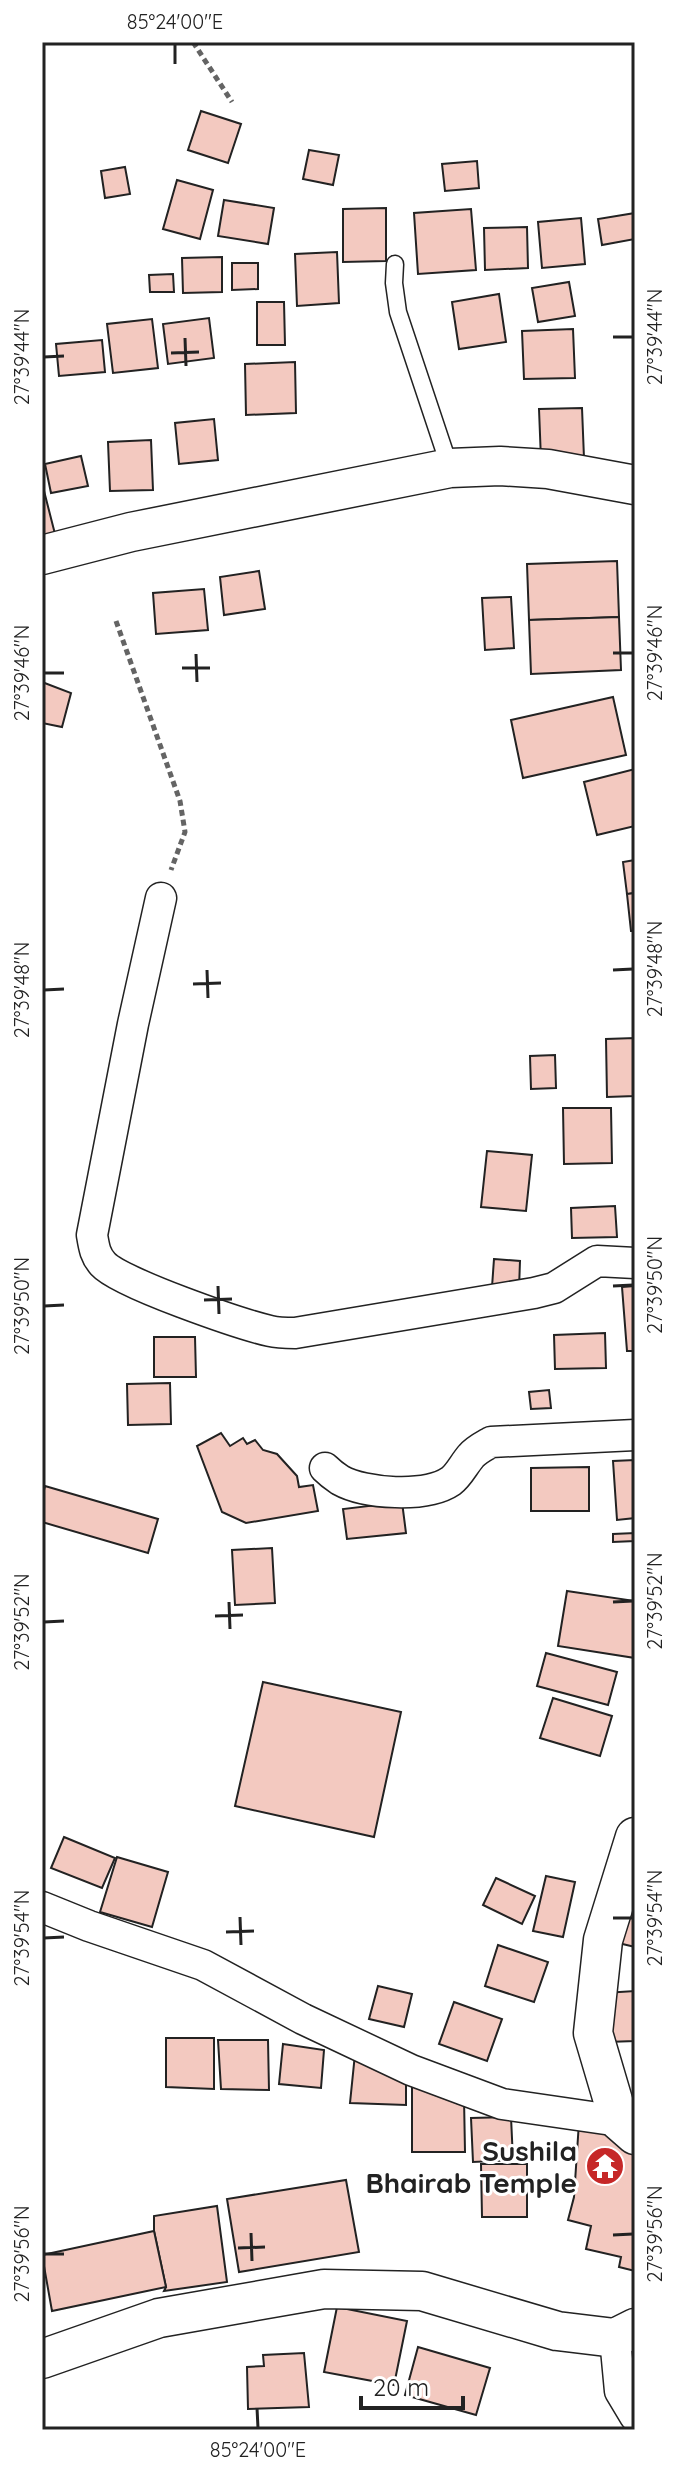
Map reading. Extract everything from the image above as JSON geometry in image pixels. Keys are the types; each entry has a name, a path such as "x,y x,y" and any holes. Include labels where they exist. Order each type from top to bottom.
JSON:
{"street":[{"path":"42,555 131,532 450,468 500,466 548,469 635,485"},
{"path":"161,898 92,1235 95,1253 104,1266 118,1276 159,1293 270,1331 295,1333 534,1293 554,1288 597,1261 635,1263"},
{"path":"325,1468 340,1480 359,1487 379,1491 419,1491 441,1487 454,1479 474,1453 491,1442 635,1435"},
{"path":"627,2128 593,2033 603,1940 635,1837"},
{"path":"42,1907 203,1965 303,2019 411,2070 502,2104 627,2128"},
{"path":"42,2359 159,2318 324,2289 422,2291 557,2331 625,2333 620,2391 635,2416"}],"lane":[{"path":"395,264 398,312 450,468"}],"path":[{"path":"193,42 232,102"},
{"path":"116,621 180,801 185,832 161,898"}],"building":[{"path":"201,111 241,124 228,163 188,150"},
{"path":"309,150 339,155 333,185 303,179"},
{"path":"477,161 479,188 445,191 442,164"},
{"path":"125,167 130,194 105,198 101,171"},
{"path":"177,180 213,190 200,239 163,229"},
{"path":"224,200 274,208 268,244 218,236"},
{"path":"386,208 386,261 343,262 343,209"},
{"path":"471,209 476,270 418,274 414,213"},
{"path":"635,213 635,239 602,245 598,219"},
{"path":"581,218 585,264 542,268 538,222"},
{"path":"527,227 528,268 485,270 484,228"},
{"path":"337,252 339,303 297,306 295,254"},
{"path":"222,257 222,292 183,293 182,258"},
{"path":"232,263 258,263 258,289 232,290"},
{"path":"173,274 174,292 150,292 149,275"},
{"path":"569,282 575,316 538,322 532,288"},
{"path":"499,294 506,342 459,349 452,302"},
{"path":"257,302 284,302 285,345 257,345"},
{"path":"209,318 214,358 168,364 163,324"},
{"path":"152,319 158,368 113,373 107,324"},
{"path":"573,329 575,378 524,379 522,331"},
{"path":"102,340 105,372 59,376 56,344"},
{"path":"295,362 296,413 246,415 245,364"},
{"path":"582,408 584,458 541,460 539,409"},
{"path":"214,419 218,460 179,464 175,423"},
{"path":"151,440 153,490 110,491 108,442"},
{"path":"81,456 88,486 51,493 45,464"},
{"path":"42,483 55,534 42,537"},
{"path":"617,561 619,617 529,620 527,564"},
{"path":"259,571 265,609 224,615 220,577"},
{"path":"204,589 208,630 156,634 153,593"},
{"path":"511,597 514,648 485,650 482,598"},
{"path":"619,617 621,670 531,674 529,620"},
{"path":"42,682 71,693 62,727 42,723"},
{"path":"613,697 626,755 523,778 511,720"},
{"path":"635,769 635,826 597,835 584,782"},
{"path":"635,860 635,893 627,894 623,862"},
{"path":"635,893 635,931 631,931 627,894"},
{"path":"635,1038 635,1096 607,1097 606,1039"},
{"path":"555,1055 556,1088 531,1089 530,1056"},
{"path":"563,1108 611,1108 612,1163 564,1164"},
{"path":"487,1151 532,1155 526,1211 481,1207"},
{"path":"615,1206 617,1237 572,1238 571,1208"},
{"path":"494,1259 520,1261 519,1289 492,1287"},
{"path":"635,1286 635,1351 627,1351 622,1287"},
{"path":"605,1333 606,1368 555,1369 554,1335"},
{"path":"154,1337 195,1337 196,1377 154,1377"},
{"path":"170,1383 171,1424 128,1425 127,1384"},
{"path":"549,1390 551,1408 531,1409 529,1392"},
{"path":"221,1433 230,1446 243,1438 247,1444 255,1440 263,1450 277,1454 297,1476 299,1487 313,1485 318,1511 246,1523 222,1512 197,1446"},
{"path":"635,1460 635,1518 617,1520 613,1461"},
{"path":"589,1467 589,1511 531,1511 531,1468"},
{"path":"45,1486 158,1519 148,1553 42,1522"},
{"path":"402,1502 406,1533 347,1539 343,1509"},
{"path":"635,1533 635,1541 613,1542 613,1534"},
{"path":"272,1548 275,1603 235,1605 232,1550"},
{"path":"567,1591 635,1601 635,1658 558,1646"},
{"path":"546,1653 617,1672 608,1705 537,1686"},
{"path":"263,1682 401,1712 374,1837 235,1806"},
{"path":"553,1698 612,1716 600,1756 540,1738"},
{"path":"64,1837 115,1858 102,1888 51,1868"},
{"path":"117,1857 168,1872 152,1927 100,1912"},
{"path":"546,1876 575,1882 563,1937 533,1931"},
{"path":"496,1878 535,1896 522,1924 483,1905"},
{"path":"635,1898 635,1947 614,1942"},
{"path":"498,1945 548,1962 534,2002 485,1986"},
{"path":"378,1986 412,1994 404,2027 369,2019"},
{"path":"635,1991 635,2041 607,2042 604,1993"},
{"path":"454,2002 502,2019 487,2061 439,2044"},
{"path":"166,2038 214,2038 214,2089 166,2087"},
{"path":"218,2040 268,2040 269,2090 221,2089"},
{"path":"283,2044 324,2050 321,2088 279,2084"},
{"path":"355,2054 406,2074 406,2105 350,2103"},
{"path":"412,2078 464,2098 465,2152 412,2152"},
{"path":"511,2117 513,2160 473,2162 471,2118"},
{"name":"Sushila Bhairab Temple","path":"579,2122 635,2136 635,2271 619,2267 621,2257 586,2249 591,2226 568,2220 574,2197"},
{"path":"481,2164 527,2164 527,2217 482,2217"},
{"path":"346,2180 359,2252 239,2272 227,2199"},
{"path":"217,2206 227,2282 164,2291 166,2287 154,2231 154,2216"},
{"path":"154,2231 166,2287 52,2311 42,2255"},
{"path":"337,2307 407,2321 394,2385 324,2372"},
{"path":"418,2347 490,2368 476,2415 405,2395"},
{"path":"304,2353 309,2407 248,2409 247,2367 264,2366 263,2355"}],"place":[{"name":"Sushila Bhairab Temple","path":"605,2166"}]}
